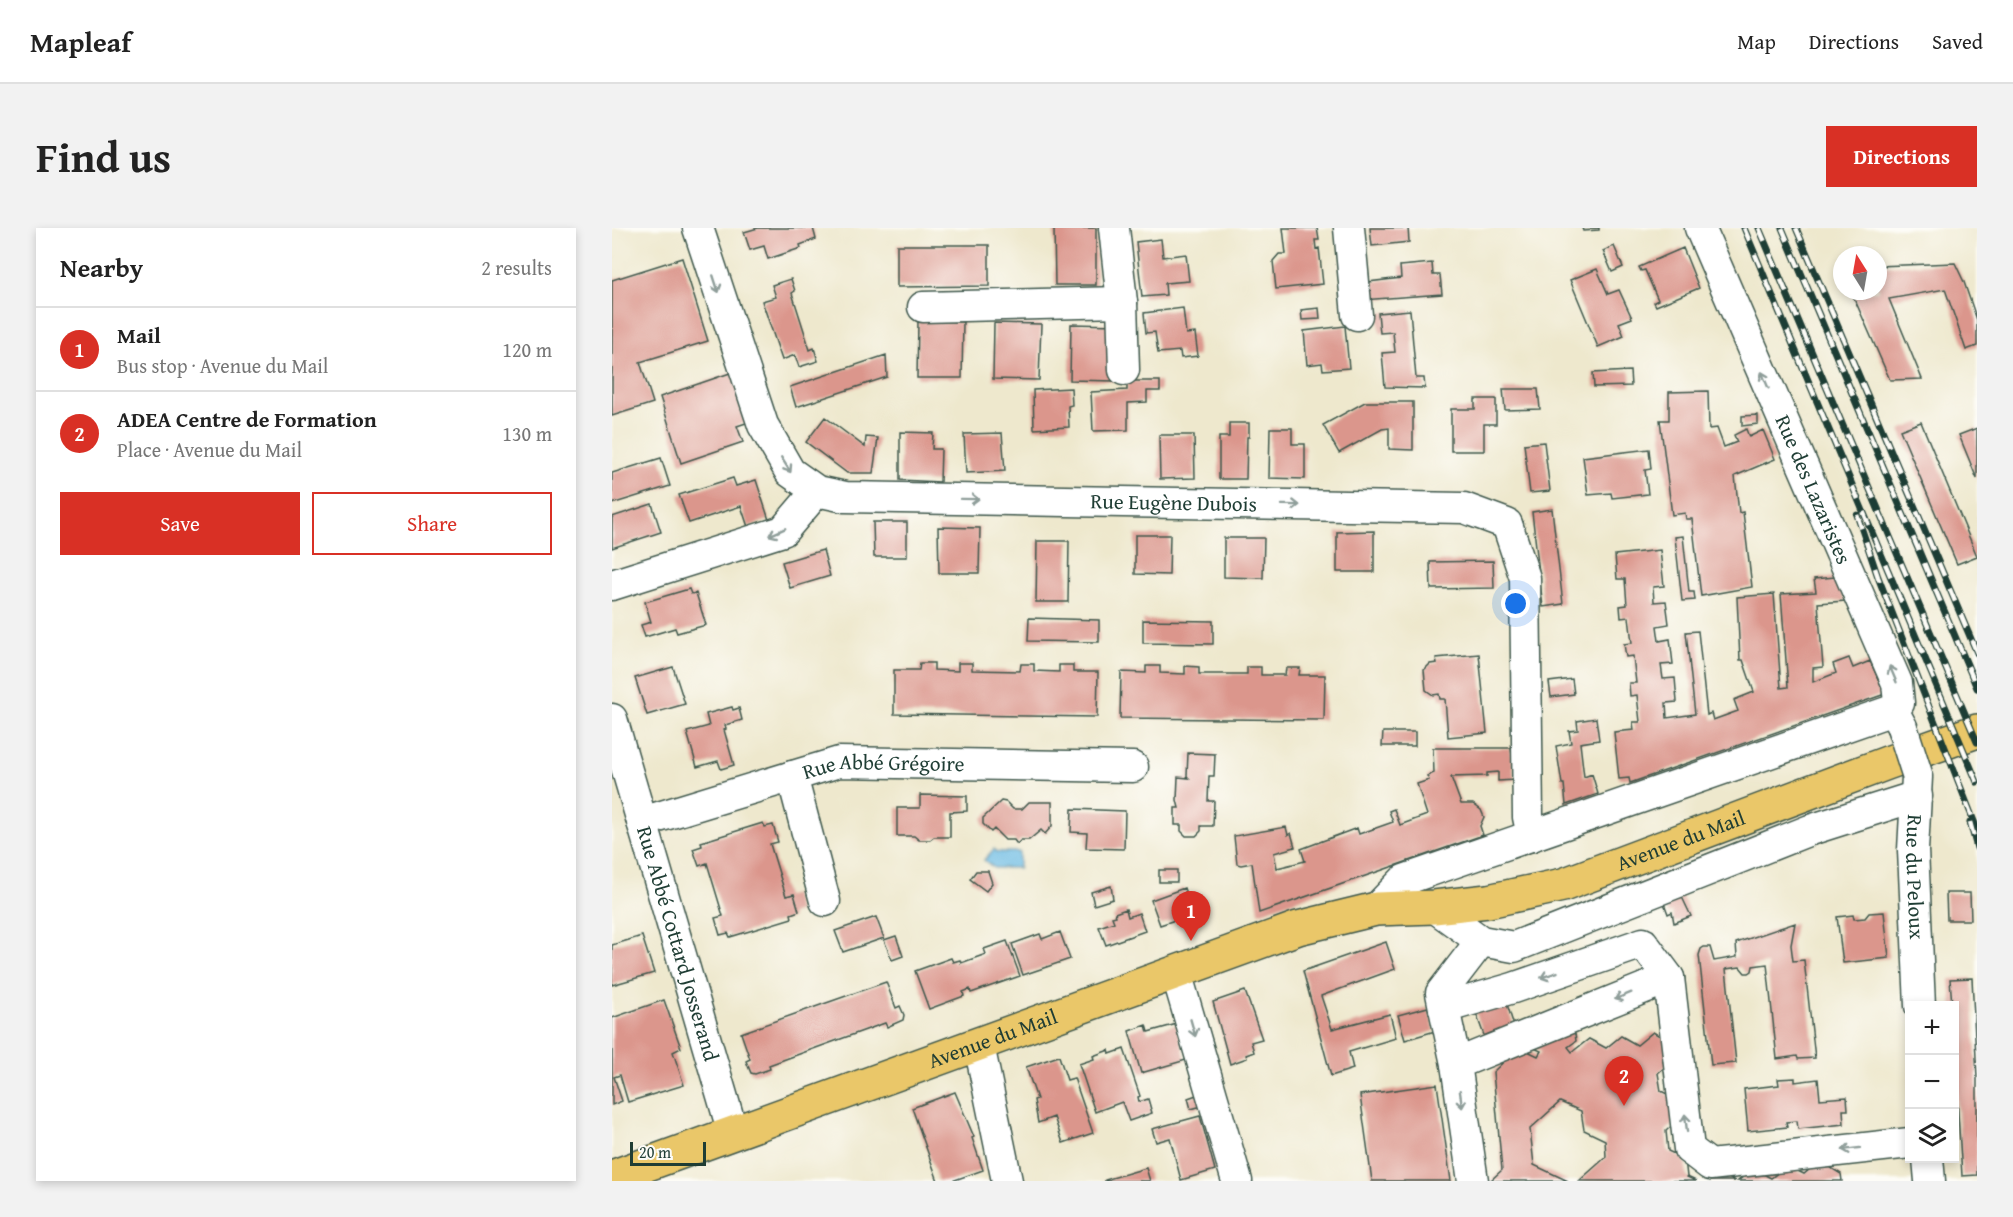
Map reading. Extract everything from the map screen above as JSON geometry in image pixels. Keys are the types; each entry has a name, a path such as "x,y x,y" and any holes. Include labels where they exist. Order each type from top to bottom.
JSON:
{"main road":[{"name":"Avenue du Mail","path":"612,1177 1298,928 1376,909 1434,907 1488,901 1563,885 1977,731"}],"street":[{"name":"Rue Eugène Dubois","path":"698,228 763,425 790,472 817,491 857,497 1464,508 1507,524 1525,578 1528,817 1532,836"},
{"path":"1114,228 1122,302 1124,370"},
{"path":"1349,228 1357,315"},
{"name":"Rue des Lazaristes","path":"1700,228 1897,683 1908,752"},
{"path":"924,307 1122,302"},
{"path":"612,585 783,531 817,491"},
{"name":"Rue Abbé Cottard Josserand","path":"612,719 733,1132"},
{"path":"1376,909 1404,880 1532,836 1908,752"},
{"path":"1434,907 1481,941 1514,947 1810,830 1908,752"},
{"name":"Rue du Peloux","path":"1908,752 1920,1001"},
{"name":"Rue Abbé Grégoire","path":"642,822 839,762 1133,766"},
{"path":"792,776 825,901"},
{"path":"1640,896 1643,943 1669,978 1689,1149 1710,1166 1905,1144"},
{"path":"1473,1181 1456,1064 1441,993 1481,941"},
{"path":"1444,1008 1513,988 1643,943"},
{"path":"1176,972 1237,1181"},
{"path":"1456,1064 1669,978"},
{"path":"979,1045 1007,1181"},
{"path":"1928,1163 1930,1181"}],"water":[{"path":"994,849 997,852 1019,852 1019,868 994,868 984,860"}],"building":[{"path":"758,228 813,228 816,239 800,245 801,248 768,259 764,246 750,250 744,232"},
{"path":"1054,228 1096,228 1096,285 1055,285"},
{"path":"1283,228 1317,228 1319,240 1315,240 1316,249 1319,248 1323,284 1276,289 1273,261 1279,254 1286,254"},
{"path":"1370,228 1408,228 1409,242 1372,246"},
{"path":"1582,228 1599,228 1599,230 1583,231"},
{"path":"1161,239 1163,257 1186,254 1189,281 1165,283 1166,295 1142,297 1136,242"},
{"path":"897,245 989,245 989,286 897,287"},
{"path":"1614,246 1623,267 1612,272 1603,251"},
{"path":"1683,248 1699,288 1656,306 1654,302 1658,300 1645,270 1641,271 1639,267"},
{"path":"682,258 708,341 640,362 653,403 612,416 612,280"},
{"path":"1432,263 1433,275 1440,275 1442,294 1362,300 1360,283 1401,278 1400,266"},
{"path":"1955,263 1977,320 1977,346 1966,350 1945,289 1889,299 1922,379 1890,380 1855,300 1887,300 1887,266"},
{"path":"1597,269 1608,294 1619,290 1632,318 1619,323 1624,336 1598,347 1570,280"},
{"path":"791,279 795,291 792,293 810,350 814,348 818,361 799,367 795,355 782,360 762,301 776,297 772,285"},
{"path":"1183,308 1186,334 1195,333 1198,356 1181,358 1180,351 1158,353 1155,332 1146,333 1144,313"},
{"path":"1319,308 1320,319 1302,320 1301,310"},
{"path":"1410,310 1416,378 1424,378 1425,388 1385,387 1382,353 1395,352 1393,332 1380,333 1378,313"},
{"path":"918,321 963,322 962,378 917,378"},
{"path":"994,323 1041,324 1039,380 993,379"},
{"path":"1071,324 1118,325 1116,381 1070,380"},
{"path":"1345,326 1349,368 1323,370 1322,363 1307,365 1304,331"},
{"path":"886,355 887,377 796,407 790,387"},
{"path":"1630,371 1631,386 1594,387 1593,373"},
{"path":"733,372 749,422 737,426 743,442 681,463 660,397"},
{"path":"1127,381 1160,381 1160,391 1147,391 1147,402 1128,403 1128,430 1093,431 1091,392 1127,390"},
{"path":"1071,388 1072,405 1068,406 1069,427 1034,429 1033,390"},
{"path":"1503,389 1538,389 1540,409 1505,410"},
{"path":"1708,391 1709,429 1717,428 1724,447 1737,442 1734,435 1746,429 1749,437 1763,430 1775,459 1735,476 1739,513 1743,512 1752,587 1701,596 1692,519 1686,519 1685,513 1672,515 1660,420 1669,420 1669,392"},
{"path":"1475,399 1496,399 1496,424 1484,424 1484,451 1451,451 1451,409 1475,409"},
{"path":"1365,402 1413,402 1413,450 1389,449 1389,428 1382,429 1339,453 1323,425"},
{"path":"1758,415 1758,424 1742,426 1742,416"},
{"path":"825,417 865,447 866,437 878,438 873,473 847,473 806,442"},
{"path":"1921,422 1977,556 1957,564 1900,430"},
{"path":"1229,423 1249,423 1246,479 1219,479 1219,437 1229,437"},
{"path":"1270,428 1292,428 1292,444 1305,444 1305,479 1269,478"},
{"path":"1977,428 1977,479 1959,435"},
{"path":"900,432 933,433 932,449 941,449 940,482 900,480"},
{"path":"1002,433 1005,471 966,473 964,434"},
{"path":"1159,435 1194,435 1195,478 1160,479"},
{"path":"1544,442 1550,491 1530,493 1524,444"},
{"path":"1649,449 1651,469 1645,470 1648,494 1612,498 1611,493 1588,495 1583,457"},
{"path":"661,458 670,486 612,504 612,473"},
{"path":"733,478 736,486 756,480 769,520 748,527 741,506 689,523 679,495"},
{"path":"652,504 661,532 612,548 612,517"},
{"path":"1552,509 1563,604 1543,607 1532,512"},
{"path":"873,522 907,522 907,557 874,557"},
{"path":"938,527 980,528 979,573 939,573"},
{"path":"1374,531 1374,572 1337,572 1337,532"},
{"path":"1135,535 1170,535 1169,575 1135,574"},
{"path":"1683,536 1689,592 1694,592 1695,600 1682,601 1675,537"},
{"path":"1224,538 1264,538 1263,578 1224,577"},
{"path":"1037,541 1069,541 1068,602 1036,602"},
{"path":"823,550 830,576 790,588 782,562"},
{"path":"1660,550 1664,586 1653,587 1654,602 1666,601 1669,624 1657,626 1659,641 1670,639 1673,664 1661,665 1663,679 1675,678 1677,702 1666,703 1667,718 1695,714 1686,632 1698,631 1707,715 1711,713 1713,720 1738,711 1734,700 1754,692 1743,660 1740,660 1737,597 1774,594 1781,688 1788,687 1781,594 1816,592 1814,579 1835,577 1845,601 1818,603 1823,667 1813,668 1813,682 1836,673 1833,664 1849,658 1853,668 1870,661 1885,694 1630,783 1629,778 1619,779 1614,732 1634,730 1633,722 1640,722 1637,695 1630,696 1629,683 1636,683 1633,656 1626,657 1624,644 1632,643 1629,617 1621,618 1620,606 1627,605 1625,579 1617,579 1615,555"},
{"path":"1493,561 1494,588 1431,589 1430,562"},
{"path":"689,589 691,594 696,593 706,625 677,633 675,628 645,637 641,625 651,622 645,602"},
{"path":"1029,618 1099,620 1099,642 1028,641"},
{"path":"1143,620 1213,621 1213,644 1143,643"},
{"path":"1479,654 1487,733 1448,737 1445,699 1440,699 1439,694 1433,695 1426,690 1424,670 1430,664 1437,663 1436,658"},
{"path":"920,663 934,663 934,670 958,671 958,663 972,663 972,670 1020,671 1021,664 1034,664 1034,671 1059,672 1059,665 1073,665 1073,672 1098,672 1097,717 894,714 894,670 919,670"},
{"path":"1146,666 1160,666 1160,673 1185,674 1185,666 1199,667 1199,674 1247,674 1247,667 1261,667 1261,675 1285,675 1286,668 1300,668 1299,675 1325,675 1324,720 1120,718 1121,672 1146,673"},
{"path":"673,667 685,704 647,715 635,678"},
{"path":"1572,679 1574,694 1551,697 1549,682"},
{"path":"732,707 733,710 739,708 742,720 725,725 724,730 734,765 721,769 718,761 697,767 687,732 709,726 706,714"},
{"path":"1596,718 1599,740 1580,743 1584,777 1592,774 1598,794 1566,805 1556,746 1571,743 1569,731 1578,730 1577,721"},
{"path":"1383,732 1415,732 1415,746 1382,746"},
{"path":"1433,748 1511,748 1515,780 1498,781 1498,772 1487,773 1487,776 1451,777 1461,804 1473,804 1481,810 1484,817 1480,826 1483,835 1259,913 1252,863 1237,864 1234,836 1286,827 1288,835 1291,833 1295,847 1274,853 1277,868 1305,861 1301,849 1357,828 1359,834 1393,822 1389,811 1394,809 1400,825 1427,815 1417,784 1429,780 1427,776 1434,773"},
{"path":"1188,753 1215,754 1214,776 1209,776 1208,801 1214,801 1213,826 1201,826 1201,831 1196,836 1186,836 1181,831 1181,825 1175,825 1175,808 1179,808 1178,777 1189,778 1187,776"},
{"path":"920,795 967,796 967,811 950,812 950,837 919,840 914,836 897,836 897,808 920,808"},
{"path":"1001,801 1006,802 1013,809 1022,809 1029,802 1052,802 1052,826 1045,834 1041,830 1029,840 1021,840 1017,844 1014,840 1005,840 994,829 991,832 983,824 983,818"},
{"path":"1072,809 1125,811 1124,849 1086,848 1087,833 1071,832"},
{"path":"763,823 765,827 773,825 778,842 770,844 786,896 794,894 799,911 791,914 792,918 730,937 728,933 720,935 715,918 723,916 707,863 699,866 693,849 702,846 701,842"},
{"path":"1159,870 1177,870 1177,882 1159,882"},
{"path":"976,871 988,871 992,883 986,891 970,879"},
{"path":"1111,886 1113,899 1094,905 1091,892"},
{"path":"1184,888 1193,914 1160,925 1151,900"},
{"path":"1946,893 1970,893 1971,920 1947,920"},
{"path":"1682,897 1691,916 1674,923 1672,912 1668,914 1664,903"},
{"path":"1126,909 1128,917 1139,913 1145,931 1106,945 1099,927 1114,922 1112,917 1116,916 1115,913"},
{"path":"1884,912 1889,958 1843,963 1837,917 1853,915 1854,919 1865,918 1869,913"},
{"path":"876,917 884,938 843,952 835,931"},
{"path":"1795,923 1791,945 1793,961 1804,960 1815,1058 1798,1059 1797,1056 1777,1059 1767,964 1753,966 1749,973 1745,973 1740,967 1726,969 1736,1063 1711,1065 1699,955 1701,949 1710,947 1714,961 1737,957 1736,943"},
{"path":"1060,932 1070,959 1023,975 1012,944 1040,934 1042,939"},
{"path":"642,936 654,973 612,985 612,945"},
{"path":"896,936 903,956 892,960 884,940"},
{"path":"1007,941 1020,976 971,993 970,989 963,992 964,996 929,1009 915,971 951,958 953,962 960,960 961,963 986,954 984,949"},
{"path":"1386,942 1395,969 1321,996 1332,1029 1390,1014 1396,1038 1349,1052 1353,1069 1331,1076 1303,971"},
{"path":"1972,978 1977,1078 1977,1175 1962,1176 1959,1129 1959,1001 1952,1001 1950,979"},
{"path":"886,982 896,1008 900,1006 904,1015 903,1020 887,1027 885,1023 769,1065 770,1069 755,1074 751,1073 746,1061 750,1059 741,1033"},
{"path":"1245,991 1262,1039 1251,1042 1254,1052 1246,1055 1247,1058 1230,1064 1213,1002"},
{"path":"1505,998 1515,1029 1485,1038 1474,1008"},
{"path":"664,1000 681,1048 673,1052 684,1085 628,1102 620,1075 614,1077 622,1101 612,1105 612,1018"},
{"path":"1428,1007 1435,1031 1405,1040 1398,1015"},
{"path":"1177,1024 1186,1060 1141,1073 1129,1031 1146,1025 1148,1032"},
{"path":"1568,1030 1575,1034 1576,1041 1568,1047 1572,1052 1589,1039 1606,1048 1621,1036 1637,1045 1653,1032 1670,1042 1672,1061 1658,1073 1661,1091 1677,1099 1679,1119 1666,1131 1668,1151 1685,1159 1687,1177 1696,1181 1579,1181 1606,1157 1605,1140 1584,1130 1581,1111 1560,1102 1530,1129 1534,1165 1568,1181 1490,1181 1502,1170 1493,1072 1519,1047 1538,1056 1541,1051 1534,1048"},
{"path":"1124,1049 1140,1096 1138,1097 1139,1102 1148,1099 1152,1113 1129,1121 1122,1102 1095,1112 1079,1064 1094,1059 1093,1056 1109,1050 1110,1054"},
{"path":"1059,1056 1067,1080 1074,1078 1093,1133 1063,1143 1054,1117 1038,1123 1034,1100 1037,1099 1026,1067"},
{"path":"1795,1078 1795,1082 1818,1079 1820,1099 1847,1097 1848,1110 1843,1110 1844,1124 1798,1129 1797,1121 1786,1122 1787,1127 1748,1131 1744,1089 1779,1085 1778,1079"},
{"path":"1437,1084 1451,1181 1372,1181 1360,1095"},
{"path":"955,1092 974,1137 972,1138 983,1170 952,1181 938,1181 912,1108"},
{"path":"1205,1092 1209,1104 1191,1109 1188,1098"},
{"path":"1200,1116 1215,1170 1181,1180 1170,1138 1156,1142 1152,1129"},
{"path":"1820,1161 1841,1174 1842,1181 1738,1181 1753,1169 1771,1178 1787,1166 1804,1174"},
{"path":"1146,1168 1150,1181 1105,1181 1105,1180"},
{"path":"1719,1174 1735,1181 1711,1181"}],"railway":[{"path":"1744,228 1977,782"},
{"path":"1759,228 1977,742"},
{"path":"1782,228 1977,688"},
{"path":"1796,228 1977,653"},
{"path":"1857,515 1878,577 1977,829"},
{"path":"1970,822 1977,848"}],"place":[{"name":"Mail","path":"1191,941"},
{"name":"ADEA Centre de Formation","path":"1624,1106"}]}
